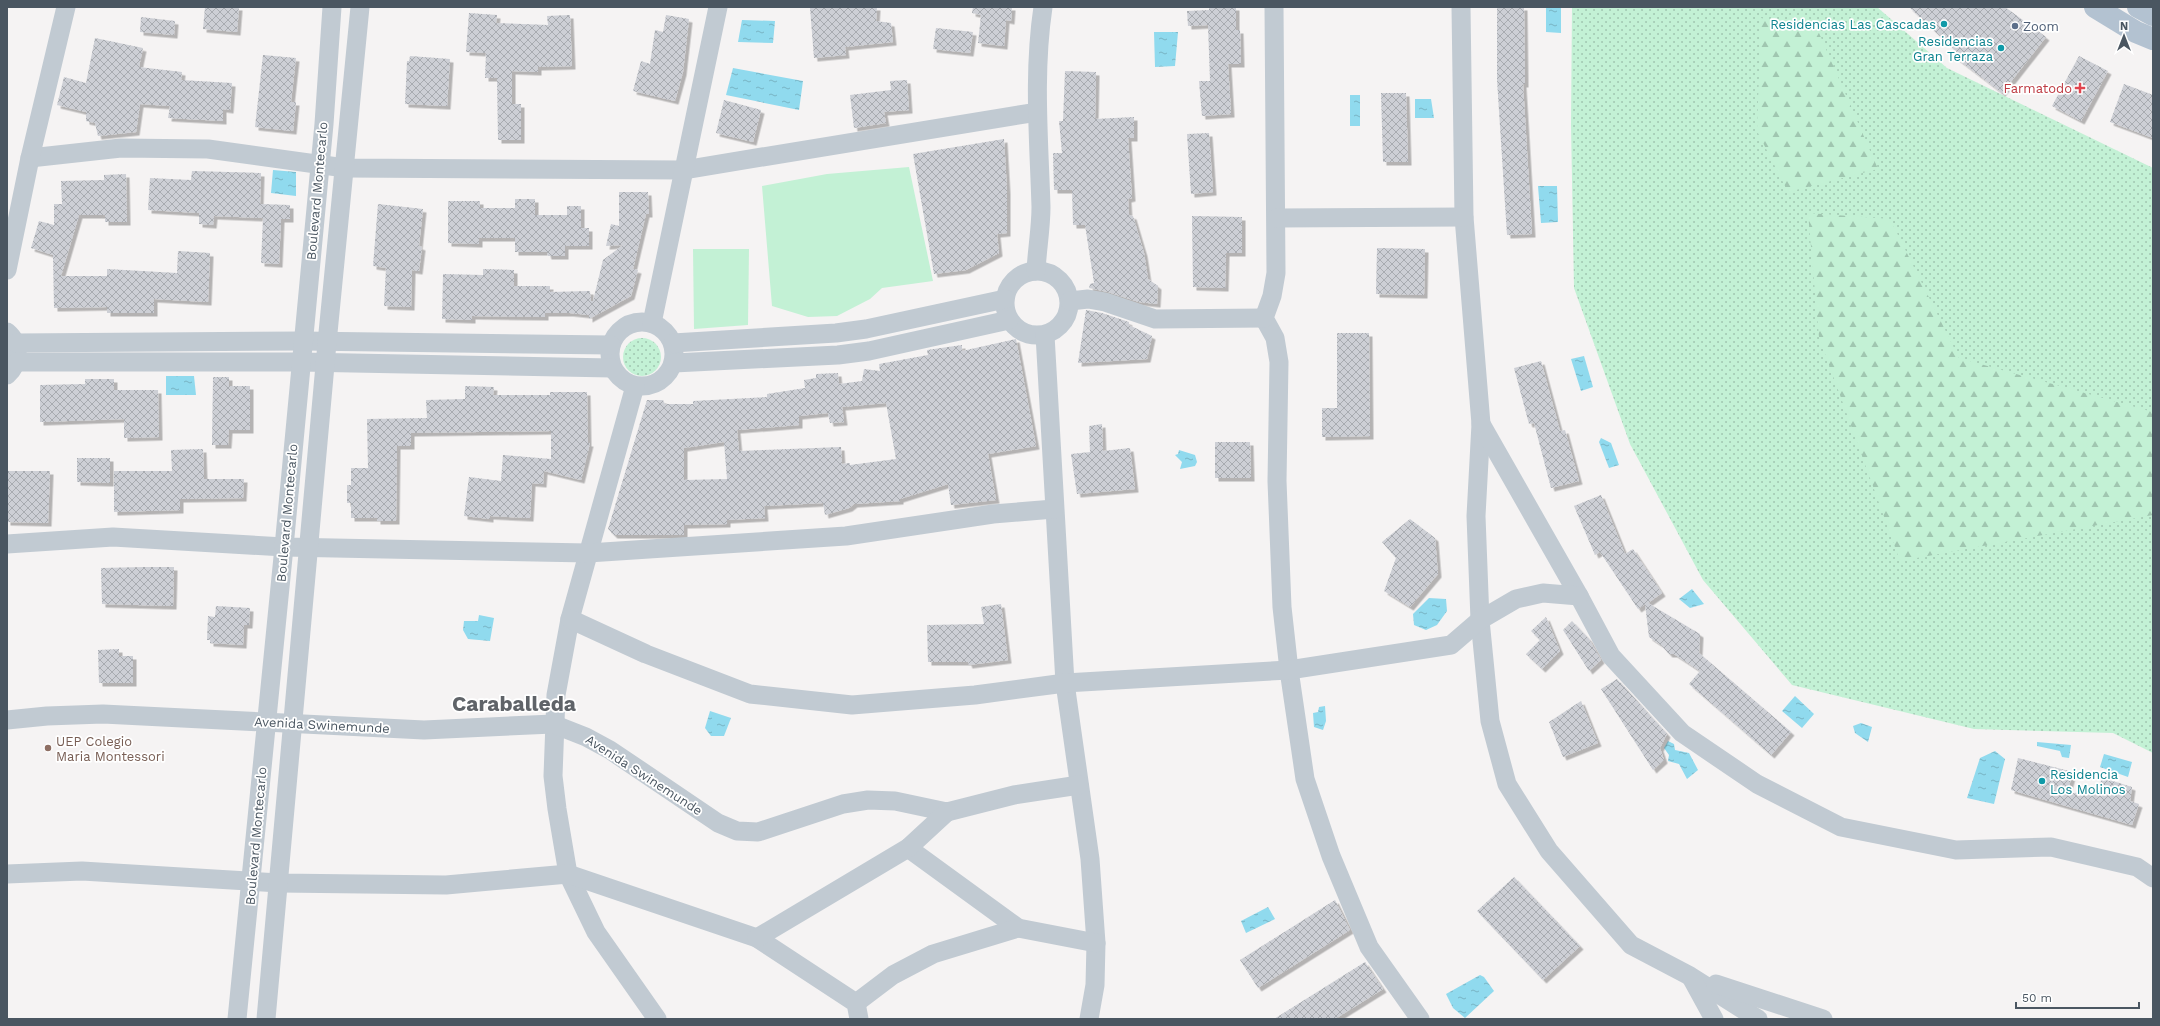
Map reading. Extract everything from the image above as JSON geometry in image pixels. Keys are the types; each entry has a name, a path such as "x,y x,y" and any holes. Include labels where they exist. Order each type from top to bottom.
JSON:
{"main road":[{"path":"2095,7 2136,32 2153,39"},
{"path":"2138,7 2153,15"}],"street":[{"path":"7,270 30,158 66,7"},
{"name":"Boulevard Montecarlo","path":"237,1019 284,547 332,7"},
{"name":"Boulevard Montecarlo","path":"266,1019 279,883 291,724 360,7"},
{"path":"652,323 718,7"},
{"path":"1036,271 1041,209 1037,112 1038,42 1043,7"},
{"path":"1274,7 1276,273 1272,296 1264,318 1275,338 1279,362 1276,481 1282,607 1289,670 1305,779 1331,856 1368,947 1420,1019"},
{"path":"1461,7 1464,217 1481,424 1476,516 1480,620 1490,722 1507,784 1549,851 1631,945 1690,976 1758,1019"},
{"path":"30,158 121,148 208,149 345,168 683,170 1037,112"},
{"path":"1276,218 1464,217"},
{"path":"1036,271 1048,273 1059,279 1067,289 1070,301 1069,312 1064,322 1056,330 1046,335 1031,336 1018,330 1009,320 1005,310 1005,299 1010,285 1021,275 1036,271"},
{"path":"673,343 836,333 866,329 1005,299"},
{"path":"1070,301 1088,299 1105,302 1155,319 1264,318"},
{"path":"674,363 861,352 1009,320"},
{"path":"639,322 652,323 665,331 673,343 675,349 674,363 668,374 659,382 647,386 635,386 621,380 612,368 609,357 611,345 617,333 627,325 639,322"},
{"path":"1046,335 1054,509 1065,683 1090,859 1096,943 1095,985 1089,1019"},
{"path":"12,353 303,342 611,345"},
{"path":"12,353 325,363 612,368"},
{"path":"635,386 570,619 556,695 553,724 555,796 568,874 596,932 657,1019"},
{"path":"1481,424 1579,596 1611,656 1682,733 1757,784 1841,827 1956,850 2051,847 2137,867 2153,878"},
{"path":"7,544 113,537 284,547 588,553 840,537 993,514 1054,509"},
{"path":"570,619 646,654 750,694 852,706 976,695 1065,683 1289,670 1451,645 1480,620 1516,599 1543,593 1579,596"},
{"name":"Avenida Swinemunde","path":"7,720 47,716 103,714 424,730 553,724 586,737 610,750 718,823 737,831 758,832 843,804 868,800 895,801 947,812 1014,795 1079,785"},
{"path":"757,938 908,848 947,812"},
{"path":"908,848 1018,928 1096,943"},
{"path":"7,874 82,871 252,880 279,883 446,885 568,874 757,938 857,1011 893,974 933,954 1018,928"},
{"path":"1690,976 1714,1019"},
{"path":"1690,976 1823,1019"}],"green space":[{"path":"1572,7 1877,7 1947,68 2153,168 2153,753 2113,733 1974,729 1792,685 1703,580 1630,444 1574,288 1571,125"},
{"path":"1761,18 1819,33 1878,169 1788,192 1757,131"},
{"path":"909,167 933,281 882,288 870,299 837,316 808,317 772,306 762,186 827,174"},
{"path":"1808,213 1890,219 1959,358 2153,412 2153,515 1900,561 1819,337"},
{"path":"693,249 749,249 748,325 694,329"},
{"path":"638,338 646,338 653,341 658,346 661,357 658,368 653,373 646,376 638,376 631,373 626,368 623,361 623,353 626,346 631,341"}],"water":[{"path":"1546,7 1561,7 1561,33 1546,32"},
{"path":"742,20 775,21 773,43 738,42"},
{"path":"1154,32 1178,32 1175,66 1155,67"},
{"path":"733,68 803,81 799,110 726,95"},
{"path":"1350,95 1360,95 1360,126 1350,126"},
{"path":"1415,99 1431,99 1434,118 1415,118"},
{"path":"273,170 296,172 296,196 271,193"},
{"path":"1538,186 1557,186 1558,222 1541,223"},
{"path":"1584,356 1593,387 1581,391 1571,359"},
{"path":"166,376 194,376 196,395 166,395"},
{"path":"1601,438 1611,443 1619,465 1609,468 1599,442"},
{"path":"1179,450 1195,455 1197,462 1195,466 1180,469 1182,462 1175,455 1178,454"},
{"path":"1692,589 1704,604 1690,608 1679,599"},
{"path":"1429,598 1446,599 1447,611 1437,625 1426,630 1414,625 1413,614"},
{"path":"479,615 494,618 490,641 468,639 463,630 464,621 478,621"},
{"path":"1795,696 1814,714 1802,728 1782,711"},
{"path":"1325,706 1326,721 1323,730 1314,727 1313,713 1318,712 1319,707"},
{"path":"710,711 731,718 724,736 711,736 705,728"},
{"path":"1861,723 1872,727 1868,742 1855,733 1853,726"},
{"path":"1668,741 1674,744 1675,750 1689,753 1698,770 1687,779 1679,764 1668,761 1669,755 1664,748"},
{"path":"2037,742 2071,745 2069,758 2062,757 2060,751 2037,746"},
{"path":"1995,751 2005,759 1994,804 1967,798 1980,758"},
{"path":"2104,754 2132,762 2128,777 2100,767"},
{"path":"1268,907 1275,919 1246,933 1241,921"},
{"path":"1480,975 1484,977 1494,991 1465,1018 1453,1008 1446,994"}],"building":[{"path":"205,7 239,7 237,32 203,29"},
{"path":"877,7 876,21 891,23 893,42 845,47 846,55 814,58 810,8"},
{"path":"973,7 1012,7 1011,21 1006,20 1004,46 978,43 981,15 972,13"},
{"path":"1209,7 1236,7 1236,30 1240,30 1241,64 1228,64 1231,114 1202,116 1199,81 1210,81 1208,25 1188,26 1187,11 1209,10"},
{"path":"1497,7 1524,7 1525,84 1523,84 1532,234 1507,235 1497,80"},
{"name":"Residencias Gran Terraza","path":"1909,7 2005,7 2046,37 2002,93 1956,58 1959,54"},
{"path":"469,13 497,15 496,23 548,25 547,16 570,15 572,66 538,67 538,72 512,71 512,104 521,104 521,140 498,140 497,78 485,78 486,53 466,52"},
{"path":"666,15 689,19 683,72 675,101 633,91 641,61 650,64 655,30 663,32"},
{"path":"141,17 175,21 174,35 140,32"},
{"path":"936,28 973,32 970,53 933,49"},
{"path":"95,38 143,48 139,67 182,72 181,80 232,83 230,110 223,109 223,121 168,118 170,106 140,104 136,132 98,136 95,123 86,121 86,112 57,105 64,77 86,83"},
{"path":"263,55 296,58 291,102 296,102 293,131 255,127"},
{"path":"410,56 450,59 447,106 405,104 407,61 409,61"},
{"name":"Farmatodo","path":"2079,56 2108,71 2081,121 2052,106"},
{"path":"1065,71 1096,72 1095,119 1134,117 1134,138 1128,138 1132,198 1128,199 1129,215 1133,216 1144,253 1148,279 1158,286 1157,304 1139,302 1108,292 1089,288 1090,284 1094,283 1085,225 1073,225 1072,190 1054,190 1053,153 1062,153 1059,121 1063,121"},
{"path":"907,80 909,110 884,112 886,123 854,128 850,95 891,90 890,81"},
{"path":"2124,84 2153,95 2153,138 2110,122"},
{"path":"1381,93 1406,93 1408,162 1383,162"},
{"path":"724,100 761,110 753,142 716,133"},
{"path":"1209,133 1213,192 1191,194 1187,134"},
{"path":"1004,139 1007,191 1007,233 997,234 999,253 966,270 934,274 913,154"},
{"path":"192,171 261,173 260,204 290,205 290,219 281,219 279,264 261,263 263,218 214,216 213,225 199,224 199,213 148,210 150,178 191,180"},
{"path":"126,174 127,222 105,222 105,215 79,215 61,276 107,276 107,269 177,273 178,251 210,253 208,302 154,299 154,313 107,313 107,307 54,308 53,255 31,248 39,221 54,225 54,204 62,204 61,181 104,180 104,175"},
{"path":"619,192 648,192 649,214 646,214 633,269 638,270 631,296 589,319 589,315 545,313 545,317 472,316 472,320 442,319 443,274 483,275 483,269 514,270 514,286 550,286 550,292 590,291 591,301 593,301 603,260 623,245 606,246 611,224 619,226"},
{"path":"515,199 535,199 535,215 567,215 567,206 581,206 581,228 589,228 589,246 565,246 565,256 548,256 547,252 515,252 515,238 479,238 479,244 448,243 448,201 480,201 480,208 515,208"},
{"path":"378,204 423,209 419,246 422,247 419,271 412,270 411,307 384,306 386,268 373,266"},
{"path":"1192,216 1242,217 1242,253 1226,253 1225,288 1193,287"},
{"path":"1377,248 1425,249 1424,295 1376,294"},
{"path":"1086,310 1102,313 1129,322 1129,325 1152,336 1147,359 1078,363"},
{"path":"1337,333 1369,333 1370,436 1322,437 1322,408 1337,408"},
{"path":"1016,339 1036,446 988,454 996,500 951,505 948,484 900,499 900,501 854,504 849,508 825,515 823,503 764,506 765,518 727,520 727,524 684,525 684,535 614,535 608,529 647,400 663,400 665,404 693,404 693,401 767,397 767,394 805,388 804,380 816,378 816,374 838,373 839,384 862,381 864,369 880,371 879,364 928,355 927,350 962,345 962,351","holes":["886,403 896,459 850,465 850,463 842,464 841,447 739,451 737,430 799,425 799,416 828,413 830,423 844,422 842,407","724,442 727,479 684,480 684,448"]},
{"path":"1541,361 1560,431 1565,430 1579,481 1551,488 1534,423 1529,424 1514,368"},
{"path":"213,377 229,377 229,386 250,386 250,430 229,430 228,445 212,445"},
{"path":"85,379 114,379 114,390 158,390 159,437 124,438 124,419 40,422 40,385 85,384"},
{"path":"465,386 494,387 493,395 550,395 550,392 587,392 588,443 590,443 581,480 544,471 543,484 532,483 530,518 490,516 490,519 464,516 469,477 501,481 503,455 551,459 551,431 411,433 411,446 397,446 396,521 377,521 377,518 351,518 351,503 347,503 347,485 351,485 351,468 368,468 367,419 427,418 426,400 465,399"},
{"path":"1102,424 1103,451 1130,448 1135,489 1077,494 1071,454 1090,452 1089,426"},
{"path":"1215,442 1250,442 1251,478 1215,478"},
{"path":"203,449 204,479 244,479 243,498 180,499 180,510 114,512 114,471 172,471 171,450"},
{"path":"77,458 110,458 110,483 77,482"},
{"path":"7,471 50,471 48,523 7,522"},
{"path":"1601,495 1625,554 1633,549 1662,593 1648,603 1700,634 1699,653 1791,732 1771,755 1689,684 1700,671 1674,654 1669,654 1661,645 1649,637 1645,604 1638,609 1600,552 1595,555 1574,506"},
{"path":"1410,519 1435,538 1438,574 1410,607 1384,591 1396,558 1382,542"},
{"path":"174,567 173,606 102,604 101,568"},
{"path":"1001,604 1008,660 969,665 968,662 928,662 927,625 984,624 981,607"},
{"path":"216,606 250,608 249,625 244,625 243,645 210,643 210,640 207,640 208,616 215,617"},
{"path":"1546,617 1560,651 1542,669 1526,654 1540,640 1531,631"},
{"path":"1572,621 1589,639 1601,660 1589,671 1563,630"},
{"path":"119,649 119,656 133,656 133,683 99,683 98,650"},
{"path":"1617,679 1667,734 1660,748 1664,760 1653,770 1601,689"},
{"path":"1581,701 1598,743 1563,757 1549,722"},
{"path":"2018,758 2073,772 2067,794 2095,790 2103,778 2132,787 2130,801 2139,804 2132,825 2011,790"},
{"path":"1514,877 1580,946 1543,980 1477,911"},
{"path":"1335,900 1350,930 1258,988 1240,960"},
{"path":"1365,962 1383,989 1335,1019 1274,1019"}],"place":[{"name":"Residencias Las Cascadas","path":"1944,24"},
{"name":"Zoom","path":"2015,26"},
{"name":"Residencias Gran Terraza","path":"2001,48"},
{"name":"Farmatodo","path":"2080,88"},
{"name":"UEP Colegio Maria Montessori","path":"48,748"},
{"name":"Residencia Los Molinos","path":"2042,781"}],"district":[{"name":"Caraballeda","path":"514,703"}]}
